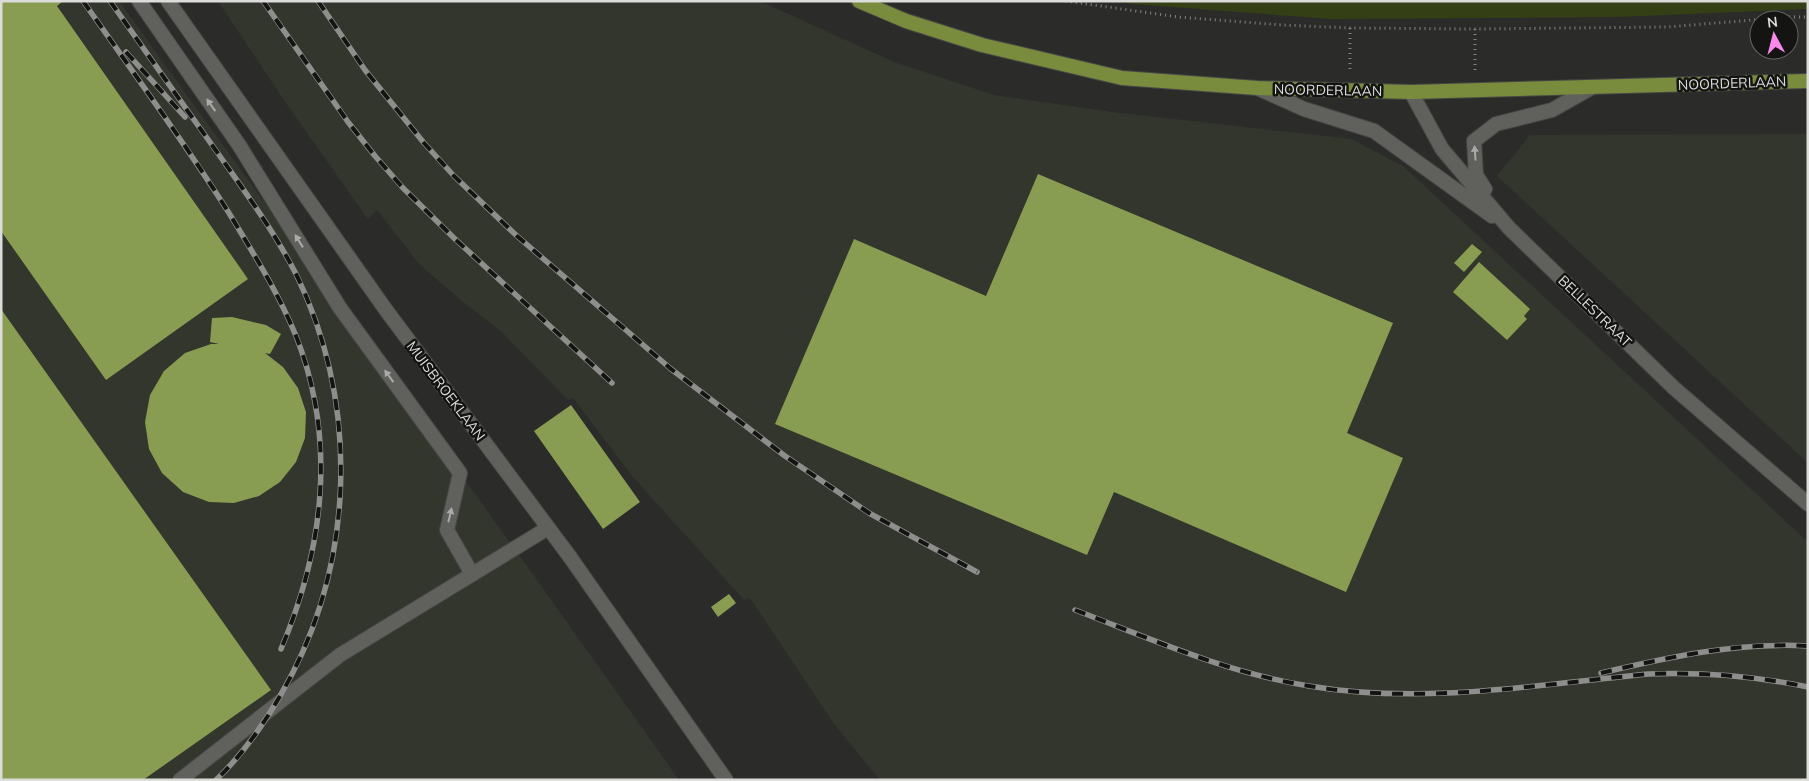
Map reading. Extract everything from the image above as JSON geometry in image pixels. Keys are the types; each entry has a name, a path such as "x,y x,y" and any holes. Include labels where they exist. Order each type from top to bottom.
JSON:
{"main road":[{"name":"NOORDERLAAN","path":"859,1 906,21 982,45 1122,78 1257,88 1411,92 1808,81"}],"street":[{"path":"139,1 239,145 340,308 460,474 447,530 472,574"},
{"name":"MUISBROEKLAAN","path":"168,1 386,310 570,557 726,780"},
{"path":"1257,88 1304,109 1374,131 1509,228"},
{"path":"1509,228 1476,175 1474,141 1496,124 1552,110 1591,88"},
{"name":"BELLESTRAAT","path":"1411,92 1442,149 1509,228 1674,388 1808,504"},
{"path":"180,780 340,655 548,528"}],"path":[{"path":"1066,1 1178,17 1350,28 1667,27 1808,17"},
{"path":"1350,28 1351,91"},
{"path":"1475,29 1475,90"}],"shaded area":[{"path":"1,1 119,1 540,584 679,780 1,780"},
{"path":"218,1 760,1 894,62 994,95 1112,112 1351,139 1403,166 1808,542 1808,780 880,780 834,724 750,598 744,600 633,477 573,398 568,400 502,332 420,265 377,210 368,219 290,109"},
{"path":"1808,134 1808,463 1497,176 1530,135"}],"green space":[{"path":"1117,1 1808,1 1808,9 1618,17 1331,19 1132,4"}],"building":[{"path":"1,1 63,1 57,6 248,279 106,380 1,231"},
{"path":"1038,174 1393,323 1347,433 1403,458 1346,592 1114,492 1087,555 775,424 854,239 986,296"},
{"path":"1472,244 1482,252 1464,272 1454,263"},
{"path":"1479,262 1530,309 1524,316 1527,319 1507,340 1453,292"},
{"path":"1,309 271,690 143,780 1,780"},
{"path":"232,317 266,325 281,334 270,354 265,353 283,367 298,388 306,412 305,438 296,462 280,482 259,496 234,503 209,502 183,492 162,473 149,449 145,422 150,395 164,371 185,353 211,344 219,344 210,342 212,318"},
{"path":"571,405 640,502 603,529 534,431"},
{"path":"729,594 736,603 718,617 711,607"}],"railway":[{"path":"83,1 194,159 229,213 273,288 289,320 309,375 317,415 321,454 320,494 307,572 296,611 281,649"},
{"path":"110,1 259,212 296,274 317,325 331,378 339,433 340,487 335,542 323,595 305,647 266,719 234,761 216,780"},
{"path":"263,1 348,122 403,188 455,239 612,383"},
{"path":"318,1 365,70 424,143 454,176 517,236 671,369 785,456 869,513 977,572"},
{"path":"126,52 185,117"},
{"path":"1075,610 1190,654 1249,673 1309,686 1351,691 1394,694 1478,691 1648,674 1708,674 1808,687"},
{"path":"1601,673 1703,652 1755,646 1808,646"}]}
